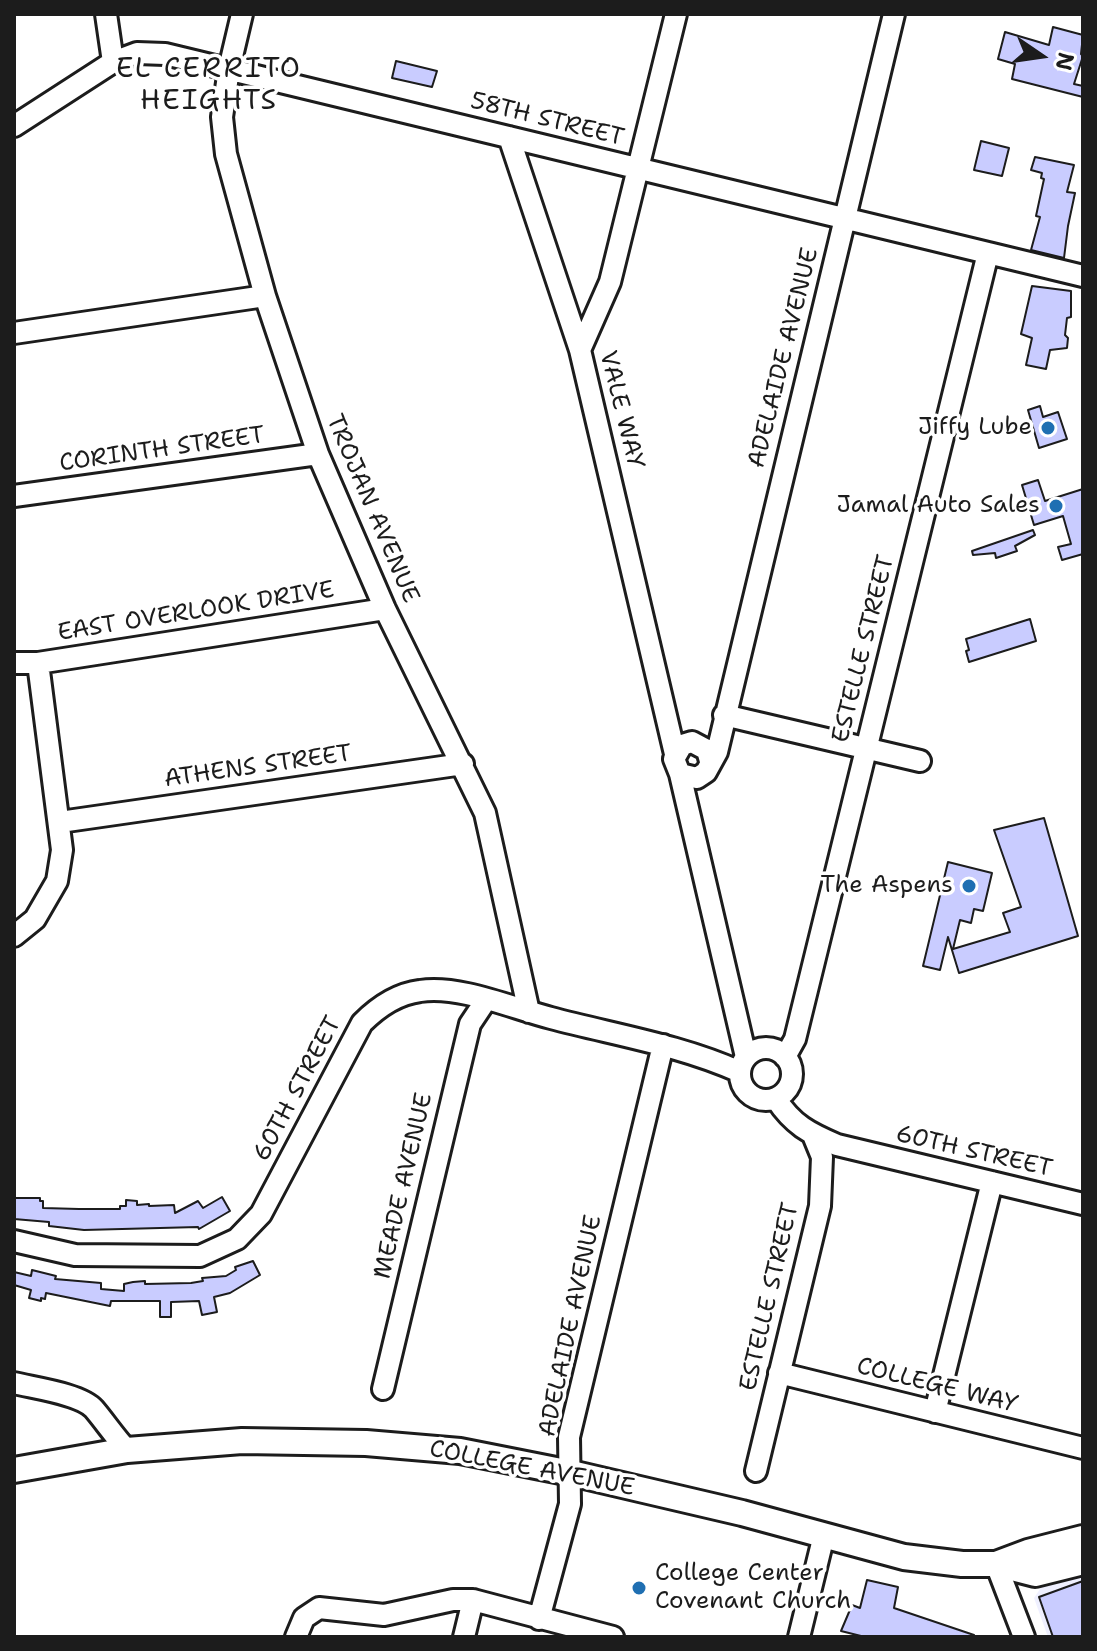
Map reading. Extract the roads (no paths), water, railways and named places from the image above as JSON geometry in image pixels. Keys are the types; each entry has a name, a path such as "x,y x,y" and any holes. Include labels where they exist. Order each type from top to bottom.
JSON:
{"main road":[{"name":"COLLEGE AVENUE","path":"14,1470 127,1450 242,1441 366,1443 460,1451 571,1473 904,1557 962,1564 996,1564 1035,1574 1083,1562"},
{"name":"COLLEGE AVENUE","path":"996,1564 1083,1538"}],"street":[{"path":"106,14 113,62"},
{"name":"TROJAN AVENUE","path":"242,14 222,117 226,154 265,296 318,454 385,609 485,813 529,1012"},
{"path":"580,350 610,282 676,14"},
{"name":"ADELAIDE AVENUE","path":"710,764 717,752 894,14"},
{"name":"58TH STREET","path":"14,126 113,62 137,53 165,54 1083,276"},
{"name":"VALE WAY","path":"509,137 580,350 665,701 675,754 674,765 680,774 696,833 743,1065"},
{"name":"ESTELLE STREET","path":"785,1057 795,1039 988,253"},
{"path":"14,333 265,296"},
{"name":"CORINTH STREET","path":"14,496 318,454"},
{"name":"EAST OVERLOOK DRIVE","path":"14,663 38,663 385,609"},
{"path":"14,936 35,919 57,881 62,850 38,663"},
{"name":"VALE WAY","path":"665,701 707,750 710,764 696,833"},
{"path":"724,715 920,761"},
{"name":"ADELAIDE AVENUE","path":"698,743 724,715"},
{"path":"675,754 682,745 698,743"},
{"name":"ATHENS STREET","path":"60,822 463,764"},
{"path":"680,774 697,778 710,764"},
{"name":"60TH STREET","path":"14,1241 75,1255 200,1256 228,1245 246,1232 261,1214 355,1034 372,1013 394,999 419,991 443,990 743,1065"},
{"name":"MEADE AVENUE","path":"383,1389 470,1024 486,1000"},
{"name":"ADELAIDE AVENUE","path":"539,1619 570,1504 569,1437 663,1045"},
{"name":"60TH STREET","path":"785,1057 773,1049 758,1049 743,1065 742,1085 751,1096 763,1101 776,1099 789,1119 813,1135 837,1145 1083,1204"},
{"path":"776,1099 786,1091 792,1080 791,1068 785,1057"},
{"name":"ESTELLE STREET","path":"756,1471 820,1206 822,1157 813,1135"},
{"path":"935,1412 992,1182"},
{"name":"COLLEGE WAY","path":"779,1373 1083,1448"},
{"path":"14,1383 67,1396 92,1406 127,1450"},
{"path":"799,1637 824,1535"},
{"path":"996,1564 1024,1637"},
{"path":"296,1637 304,1618 319,1608 384,1615 453,1600 473,1600 613,1637"},
{"path":"464,1637 473,1600"}],"place":[{"name":"Jiffy Lube","path":"1048,428"},
{"name":"Jamal Auto Sales","path":"1056,506"},
{"name":"The Aspens","path":"969,886"},
{"name":"College Center Covenant Church","path":"639,1588"}],"district":[{"name":"EL CERRITO HEIGHTS","path":"209,86"}]}
